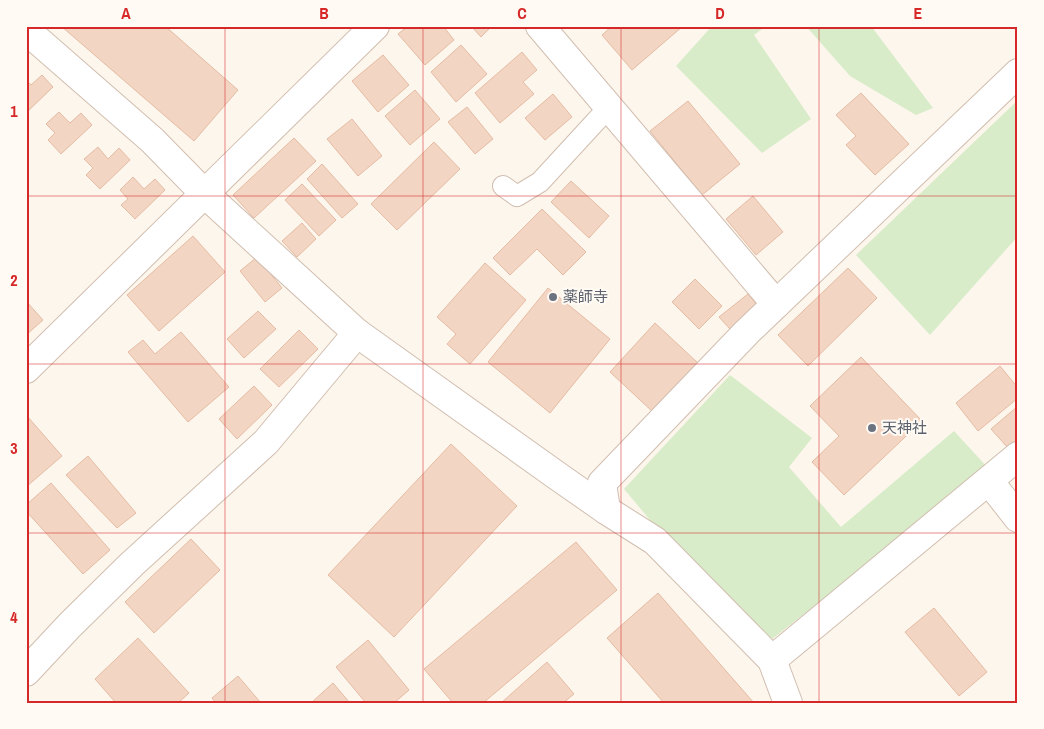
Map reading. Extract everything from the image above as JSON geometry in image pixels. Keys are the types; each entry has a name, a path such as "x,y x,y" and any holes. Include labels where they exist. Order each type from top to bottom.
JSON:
{"street":[{"path":"26,369 374,26"},
{"path":"540,26 776,304"},
{"path":"26,30 152,140 205,194 357,333 606,510 655,541 772,660 788,703"},
{"path":"606,510 602,482 747,332 1018,73"},
{"path":"26,672 70,625 132,564 266,442 357,333"},
{"path":"772,660 1018,456"},
{"path":"990,480 1018,518"}],"lane":[{"path":"503,186 517,196 540,182 609,107"}],"green space":[{"path":"712,26 766,26 754,35 811,119 762,153 676,66"},
{"path":"806,26 871,26 933,108 916,115 850,76"},
{"path":"1018,100 1018,236 930,335 856,255"},
{"path":"730,375 812,438 789,467 841,527 954,431 989,469 767,643 655,526 624,489"}],"building":[{"path":"61,26 165,26 238,90 194,141"},
{"path":"408,26 443,26 454,40 425,65 398,34"},
{"path":"471,26 492,26 481,37"},
{"path":"612,26 683,26 632,70 602,35"},
{"path":"461,45 487,74 456,102 431,72"},
{"path":"522,52 537,70 523,82 534,94 500,123 475,93"},
{"path":"383,55 409,85 378,112 352,81"},
{"path":"42,75 53,87 26,113 26,80 31,85"},
{"path":"415,90 440,119 410,145 385,116"},
{"path":"861,93 909,144 875,175 846,145 856,136 836,115"},
{"path":"553,94 572,117 545,140 525,118"},
{"path":"688,101 740,164 702,195 650,131"},
{"path":"467,107 493,139 475,154 448,122"},
{"path":"59,112 70,123 81,113 92,125 61,154 48,140 55,133 46,124"},
{"path":"352,119 382,156 358,176 327,139"},
{"path":"294,138 316,161 254,218 233,195"},
{"path":"434,142 460,169 397,230 371,204"},
{"path":"98,147 108,159 119,148 130,160 100,189 86,175 93,168 84,159"},
{"path":"322,164 358,204 342,218 307,179"},
{"path":"133,177 144,189 155,179 165,190 135,219 121,205 128,199 120,190"},
{"path":"571,181 609,216 589,238 551,202"},
{"path":"302,184 336,220 319,236 285,200"},
{"path":"753,196 783,232 756,255 726,219"},
{"path":"542,209 586,252 563,275 537,249 510,275 493,258"},
{"path":"302,223 316,239 297,257 282,241"},
{"path":"193,236 225,272 159,331 127,295"},
{"path":"257,257 282,288 265,302 240,271"},
{"path":"485,263 526,300 470,364 447,344 456,334 437,317"},
{"path":"848,268 877,298 808,366 778,335"},
{"path":"695,279 722,306 699,329 672,302"},
{"path":"548,288 610,339 550,413 488,362"},
{"path":"748,294 758,306 730,329 719,317"},
{"path":"26,301 43,320 26,335"},
{"path":"258,311 276,329 244,358 227,339"},
{"path":"655,323 699,364 654,413 610,372"},
{"path":"299,330 318,349 279,387 260,369"},
{"path":"181,332 229,387 188,422 128,352 143,340 155,354"},
{"name":"天神社","path":"861,357 922,421 844,495 812,462 839,436 810,406"},
{"path":"1000,366 1018,388 1018,398 978,431 956,403"},
{"path":"254,386 272,405 237,439 219,419"},
{"path":"1018,406 1018,440 1008,448 991,429"},
{"path":"26,417 62,456 26,487"},
{"path":"451,444 517,506 394,637 328,575"},
{"path":"88,456 136,513 117,528 66,475"},
{"path":"51,483 110,550 83,574 26,511 26,505"},
{"path":"191,539 220,570 154,633 125,602"},
{"path":"576,542 617,590 483,703 453,703 424,669"},
{"path":"658,593 754,703 664,703 607,638"},
{"path":"934,608 987,672 959,696 905,632"},
{"path":"138,638 189,693 178,703 116,703 95,679"},
{"path":"368,640 409,690 394,703 366,703 336,667"},
{"path":"547,662 574,694 563,703 501,703"},
{"path":"238,676 261,703 216,703 212,698"},
{"path":"333,683 350,703 311,703"}],"place":[{"name":"薬師寺","path":"553,297"},
{"name":"天神社","path":"872,428"}]}
